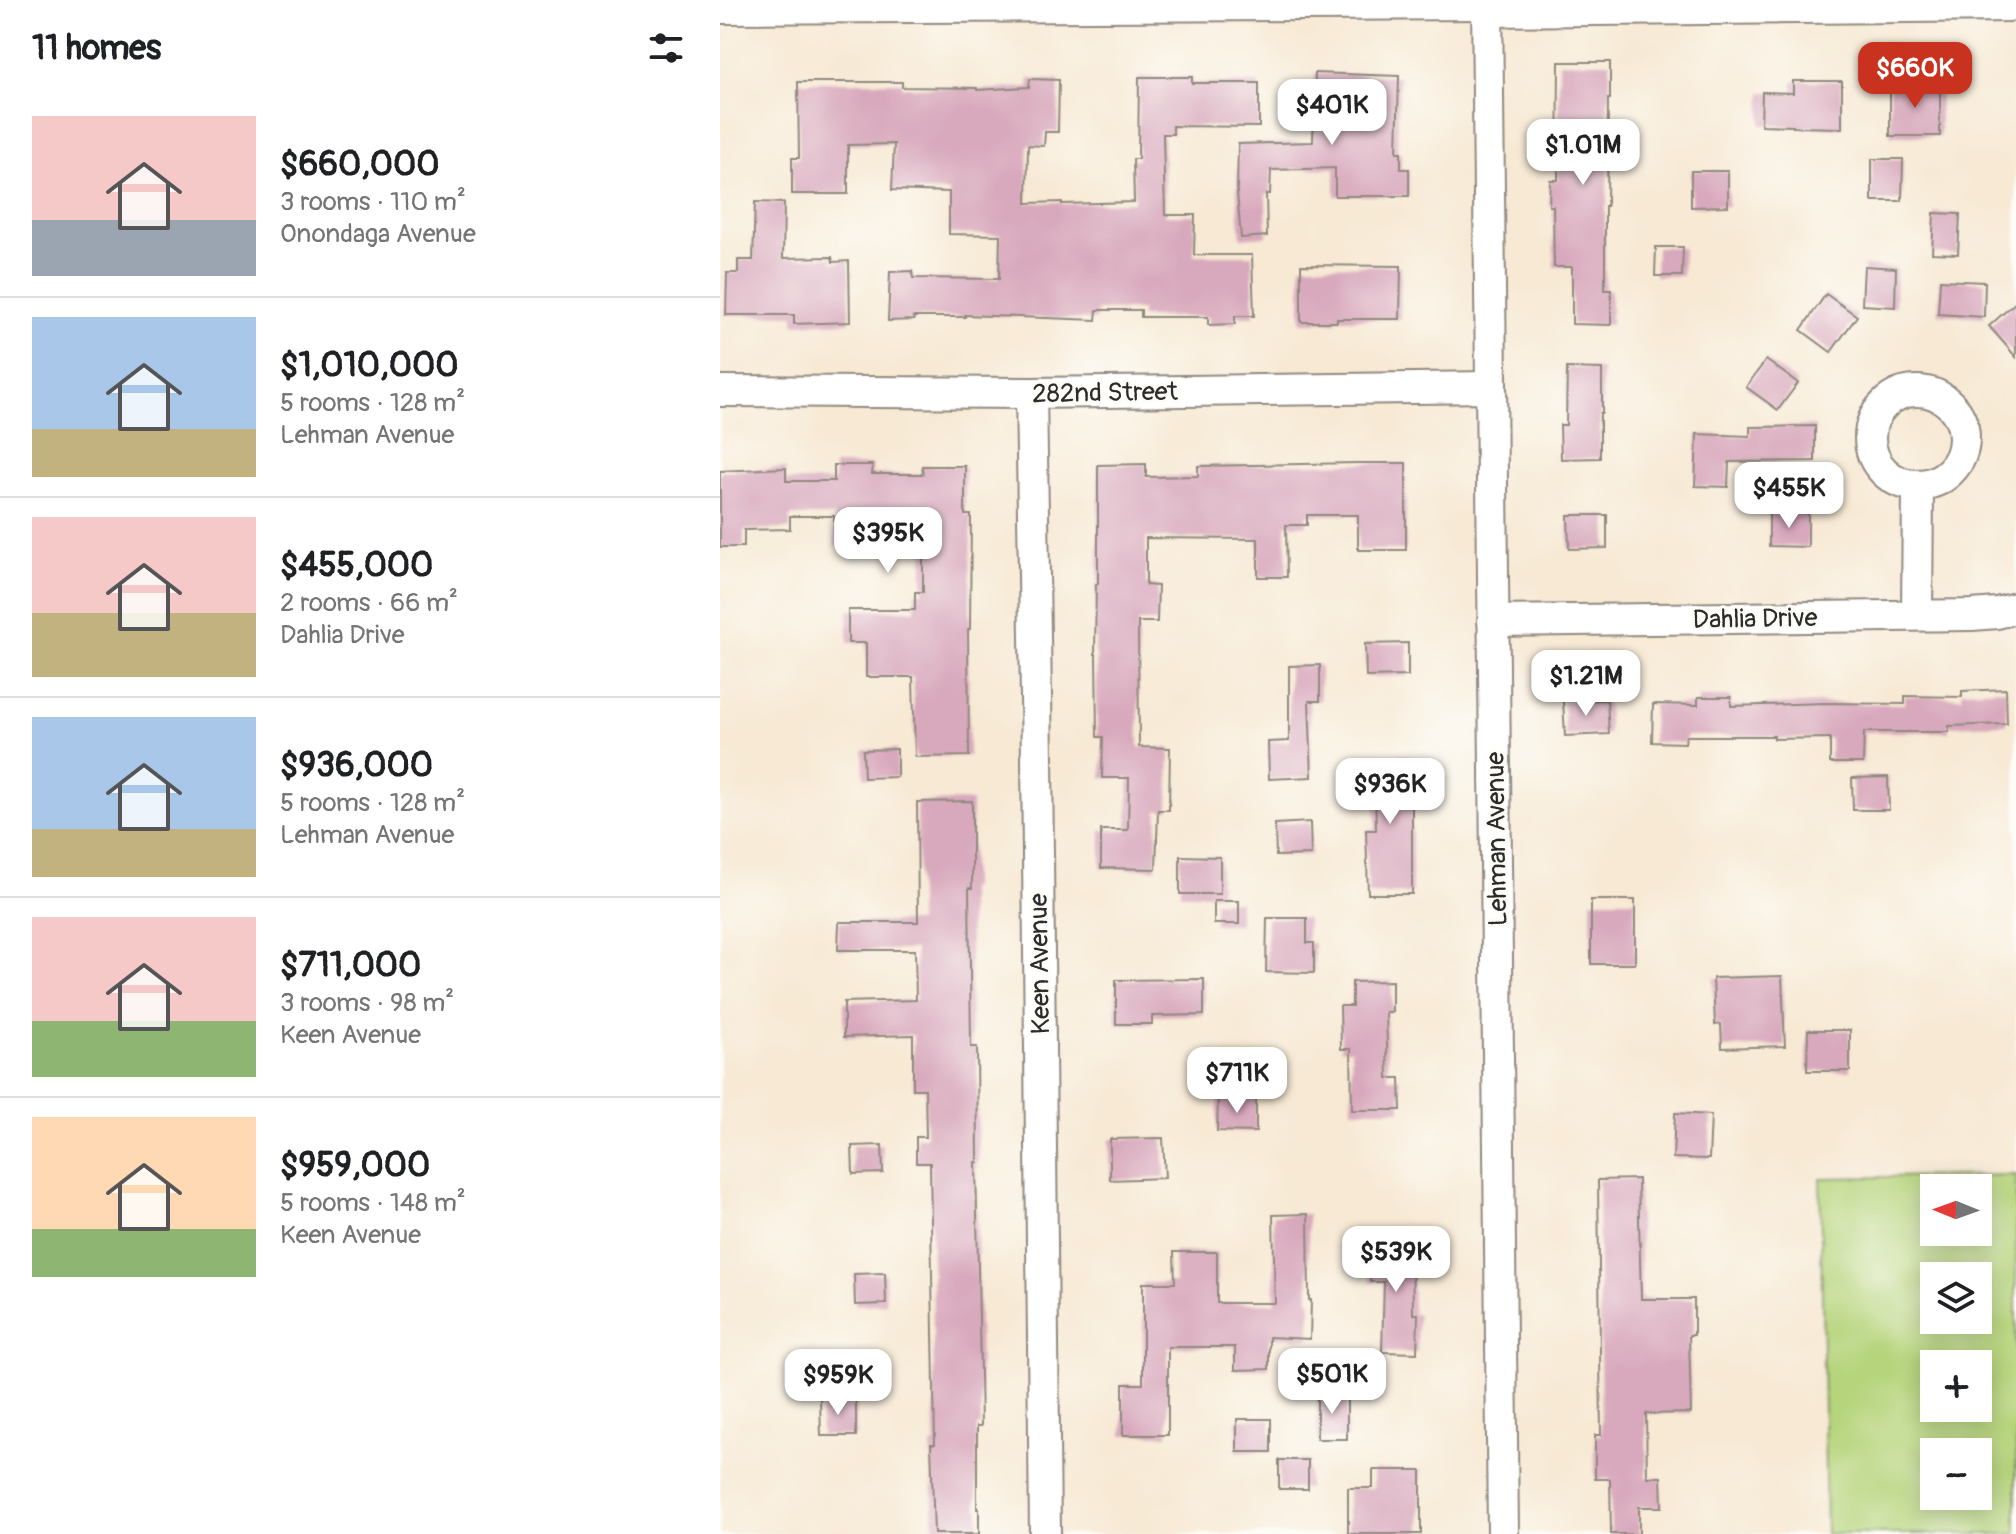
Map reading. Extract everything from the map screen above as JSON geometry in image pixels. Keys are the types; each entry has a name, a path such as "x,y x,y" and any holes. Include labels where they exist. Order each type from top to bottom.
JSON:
{"street":[{"name":"Lehman Avenue","path":"1487,5 1503,1534"},
{"path":"720,8 2016,6"},
{"name":"282nd Street","path":"720,391 1031,393 1491,387"},
{"name":"Keen Avenue","path":"1031,393 1045,1534"},
{"path":"1917,615 1918,486"},
{"name":"Dahlia Drive","path":"1493,621 1972,615 2016,608"}],"green space":[{"path":"1992,1175 2016,1175 2016,1534 1826,1534 1820,1178 1920,1176 1920,1246 1992,1246"}],"building":[{"path":"1559,62 1610,62 1605,290 1611,290 1611,325 1572,324 1572,267 1554,267 1553,206 1549,206 1550,180 1558,180"},
{"path":"1315,73 1399,76 1397,152 1401,152 1401,169 1409,169 1409,196 1335,196 1335,168 1271,170 1270,194 1266,194 1267,236 1241,238 1237,193 1238,144 1313,142"},
{"path":"1139,77 1192,77 1192,83 1259,83 1259,127 1173,126 1173,134 1163,134 1165,215 1195,215 1194,255 1252,255 1254,316 1235,316 1235,324 1208,325 1208,317 1141,317 1141,310 1097,310 1096,320 965,315 888,321 890,272 912,271 913,278 999,279 1000,235 949,234 949,192 892,190 894,144 848,145 848,194 792,194 792,158 799,158 798,82 902,82 902,87 977,90 1029,87 1030,79 1059,80 1058,132 1045,132 1044,146 1028,145 1027,203 1134,202 1133,159 1138,159"},
{"path":"1793,81 1842,81 1842,128 1761,125 1762,92 1793,93"},
{"path":"1890,84 1940,85 1940,136 1890,136"},
{"path":"1872,159 1903,159 1902,201 1872,201"},
{"path":"1691,171 1728,171 1728,206 1691,207"},
{"path":"755,202 784,203 783,258 832,257 833,262 849,261 850,322 794,324 794,315 726,315 727,273 738,273 738,260 753,260"},
{"path":"1934,213 1960,214 1958,254 1932,253"},
{"path":"1656,247 1683,247 1682,276 1655,276"},
{"path":"1301,265 1401,266 1400,319 1301,322"},
{"path":"1864,266 1896,268 1895,307 1862,305"},
{"path":"1940,280 1985,282 1984,317 1938,314"},
{"path":"1826,294 1857,316 1831,352 1801,330"},
{"path":"2016,302 2016,357 1989,326"},
{"path":"1766,360 1798,383 1778,410 1746,387"},
{"path":"1567,368 1602,369 1600,458 1561,459 1560,425 1566,425"},
{"path":"1815,426 1815,461 1729,462 1728,487 1695,486 1697,434 1750,436 1750,427"},
{"path":"1406,463 1406,550 1358,550 1358,515 1307,515 1307,525 1286,525 1287,577 1258,577 1258,539 1146,538 1146,585 1158,586 1157,622 1138,622 1139,747 1170,748 1169,810 1158,810 1156,869 1101,868 1101,830 1128,830 1129,778 1102,778 1103,737 1097,737 1098,465 1146,464 1146,477 1198,476 1198,466"},
{"path":"834,465 873,465 872,474 923,474 922,466 965,466 965,515 971,515 969,756 915,757 913,677 866,677 866,643 848,643 848,610 915,610 915,592 923,592 923,546 835,546 834,516 790,516 790,529 744,530 744,547 720,547 720,471 786,468 786,481 834,481"},
{"path":"1769,513 1808,513 1808,547 1769,546"},
{"path":"1568,515 1607,515 1607,548 1569,549"},
{"path":"1408,643 1408,676 1366,677 1365,644"},
{"path":"1320,665 1320,701 1309,701 1312,777 1269,779 1268,742 1289,741 1289,666"},
{"path":"2006,689 2007,724 1949,726 1949,732 1864,732 1863,763 1830,763 1830,738 1686,736 1685,743 1652,742 1653,704 1698,705 1698,697 1731,697 1731,706 1905,704 1905,696 1962,697 1962,691"},
{"path":"1607,700 1609,734 1565,736 1563,701"},
{"path":"897,749 897,777 864,778 863,750"},
{"path":"1412,759 1412,894 1368,894 1366,830 1376,830 1375,785 1359,786 1358,761"},
{"path":"1888,777 1889,810 1853,810 1852,778"},
{"path":"972,801 972,888 969,888 971,1047 977,1047 981,1426 977,1426 979,1534 934,1534 930,1163 916,1163 916,1137 926,1137 925,1089 913,1089 913,1035 844,1037 844,1002 916,1000 915,950 838,950 839,922 918,922 917,802"},
{"path":"1310,822 1311,855 1276,856 1275,824"},
{"path":"1180,856 1220,857 1220,894 1180,894"},
{"path":"1591,900 1635,900 1635,964 1591,964"},
{"path":"1214,901 1239,901 1239,924 1214,924"},
{"path":"1267,918 1307,918 1307,943 1314,943 1314,973 1266,972"},
{"path":"1782,976 1785,1046 1722,1048 1721,1024 1715,1025 1713,978"},
{"path":"1204,979 1204,1015 1152,1016 1152,1024 1116,1024 1116,980"},
{"path":"1392,981 1392,1012 1386,1012 1388,1078 1400,1078 1401,1110 1352,1110 1351,1049 1341,1049 1340,1006 1352,1006 1352,982"},
{"path":"1808,1030 1850,1030 1850,1071 1807,1071"},
{"path":"1218,1098 1256,1099 1256,1132 1217,1131"},
{"path":"1675,1113 1711,1115 1709,1159 1673,1158"},
{"path":"1163,1138 1165,1178 1110,1180 1110,1139"},
{"path":"882,1145 883,1173 853,1174 852,1146"},
{"path":"1638,1179 1641,1299 1694,1299 1694,1335 1689,1335 1691,1413 1646,1414 1647,1477 1661,1477 1662,1507 1639,1507 1639,1534 1611,1534 1610,1479 1595,1479 1595,1435 1601,1435 1598,1180"},
{"path":"1308,1214 1310,1339 1269,1337 1269,1369 1235,1370 1235,1347 1168,1347 1168,1435 1123,1435 1123,1384 1143,1384 1143,1283 1175,1283 1174,1252 1217,1252 1217,1303 1275,1303 1273,1215"},
{"path":"1412,1241 1413,1314 1418,1314 1417,1353 1382,1352 1384,1282 1370,1282 1369,1242"},
{"path":"885,1273 886,1304 855,1305 854,1274"},
{"path":"1317,1394 1347,1394 1347,1439 1317,1439"},
{"path":"820,1398 856,1398 856,1436 821,1436"},
{"path":"1237,1419 1271,1419 1271,1452 1237,1452"},
{"path":"1279,1460 1308,1460 1308,1489 1279,1489"},
{"path":"1373,1470 1421,1470 1421,1534 1348,1534 1348,1488 1373,1488"}]}
